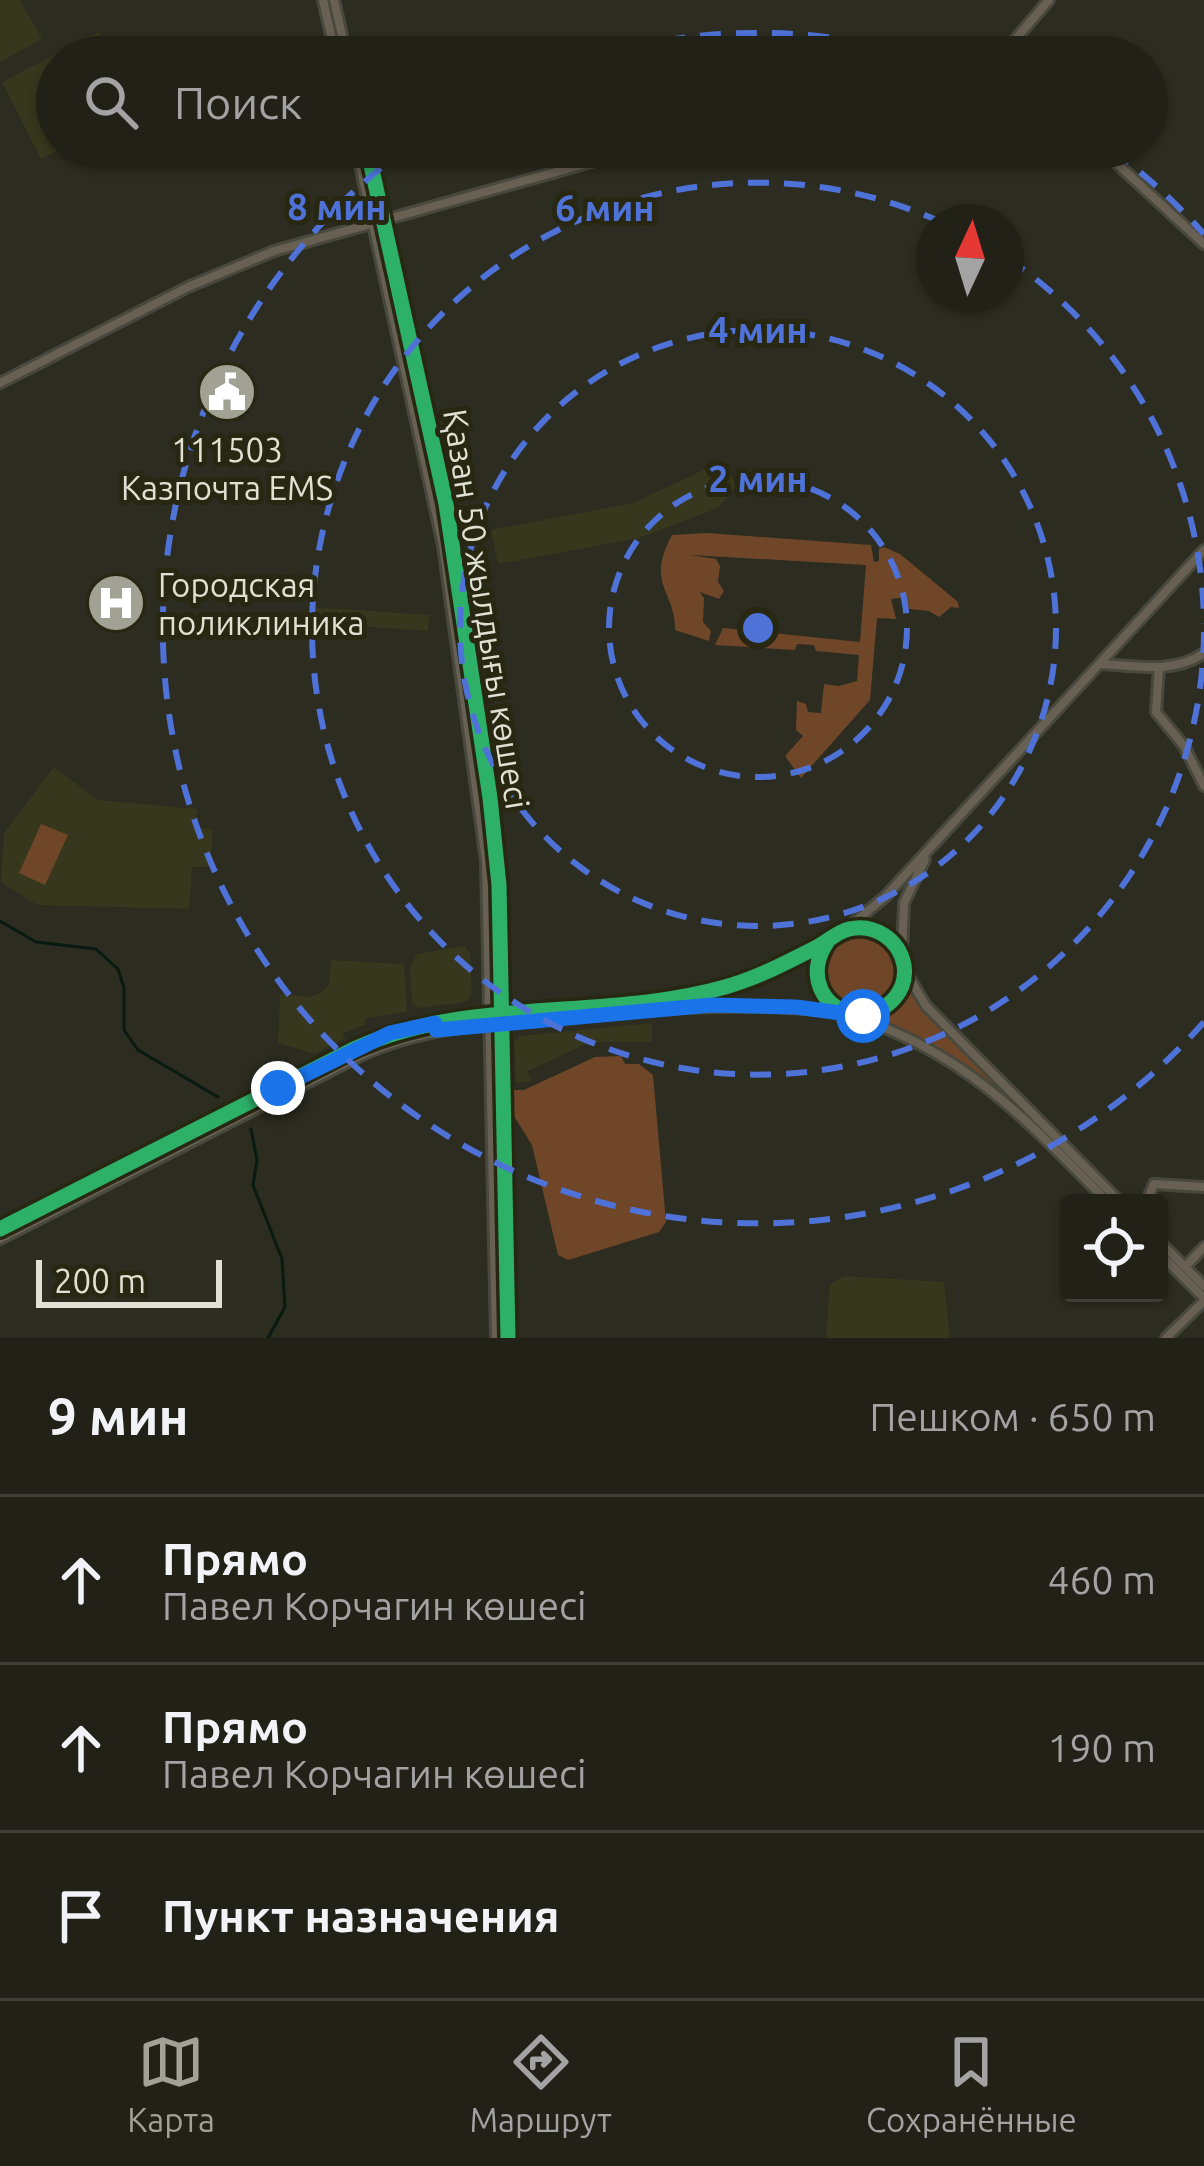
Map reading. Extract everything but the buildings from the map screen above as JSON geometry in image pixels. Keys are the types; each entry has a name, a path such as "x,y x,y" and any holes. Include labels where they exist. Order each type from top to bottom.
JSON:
{"street":[{"path":"323,0 331,36"},
{"path":"334,0 342,36"},
{"path":"1017,36 1049,0"},
{"name":"Қазан 50 жылдығы көшесі","path":"362,168 458,570 499,885 496,1019"},
{"name":"Қазан 50 жылдығы көшесі","path":"370,168 377,222"},
{"path":"0,383 244,262 570,168"},
{"path":"1122,168 1204,244"},
{"name":"Қазан 50 жылдығы көшесі","path":"432,466 486,862 496,1019"},
{"path":"550,1015 717,989 767,972 841,932 885,897 1204,550"},
{"path":"1101,664 1159,667 1204,657"},
{"path":"1159,667 1156,712 1184,746 1204,786"},
{"path":"478,799 490,798"},
{"path":"0,1239 390,1033 496,1019 712,1005 848,1014 885,1008 900,991 904,903 932,847"},
{"path":"841,932 853,928 878,931 889,938 926,1006 1112,1194"},
{"path":"828,941 817,963 819,988 834,1007 940,1053 986,1083 1100,1194"},
{"path":"496,1019 494,1211 496,1335 508,1335 496,1035"},
{"path":"1150,1194 1154,1184 1204,1187"},
{"path":"0,1229 50,1209"},
{"path":"494,1211 505,1211"},
{"path":"1189,1263 1204,1247"},
{"path":"1168,1248 1189,1263 1204,1286"},
{"path":"1166,1338 1202,1302 1168,1263"}],"shaded area":[{"path":"0,0 20,0 40,36 0,62"},
{"path":"36,64 36,149 2,82"},
{"path":"725,460 736,487 718,508 639,538 498,564 491,530 633,503"},
{"path":"707,533 871,545 874,562 879,561 879,549 884,547 900,554 958,602 959,608 951,607 939,617 909,609 906,597 891,599 896,619 877,618 870,700 801,778 785,756 803,736 796,730 797,701 806,704 808,712 821,713 824,684 857,681 859,655 816,651 814,645 797,644 795,650 715,645 723,628 860,642 866,565 690,555 716,559 720,566 718,582 724,591 719,599 700,592 703,622 711,631 709,641 675,630 661,577 672,535"},
{"path":"313,607 429,615 428,631 312,623"},
{"path":"54,767 98,800 197,809 196,828 213,829 210,867 192,867 189,909 37,905 1,882 4,833"},
{"path":"41,824 68,835 45,885 19,873"},
{"path":"860,934 887,945 898,972 887,999 860,1010 833,999 822,972 833,945"},
{"path":"465,946 470,953 472,995 465,1002 418,1008 412,1003 410,968 417,954"},
{"path":"331,960 404,964 407,1012 365,1018 365,1025 343,1033 345,1038 315,1054 278,1043 280,994 310,997 320,993 329,985"},
{"path":"908,989 920,1008 1036,1122 945,1051 882,1023 881,1017"},
{"path":"652,1023 652,1042 591,1042 528,1071 531,1081 516,1083 514,1042 520,1036"},
{"path":"621,1056 625,1064 639,1064 653,1075 666,1222 659,1232 568,1260 558,1255 532,1145 514,1116 514,1090 524,1090 595,1057"},
{"path":"844,1276 944,1282 950,1338 826,1338 830,1284"}],"waterway":[{"path":"0,921 36,942 96,949 118,969 124,988 124,1030 138,1050 218,1097"},
{"path":"251,1129 257,1160 253,1185 282,1259 285,1307 268,1338"}],"cycle path":[{"path":"372,168 446,504 490,798 499,885 508,1338"},
{"path":"0,1229 356,1048 400,1032 446,1021 633,1004 725,987 772,969 845,930 858,928 884,935 897,948 904,975 894,998 863,1016 837,1008 821,990 818,978 828,941"}],"place":[{"name":"111503 Казпочта EMS","path":"227,392"},
{"name":"Городская поликлиника","path":"116,603"}],"route":[{"path":"278,1088 390,1033 435,1023 436,1030 712,1005 796,1007 863,1016"}]}
